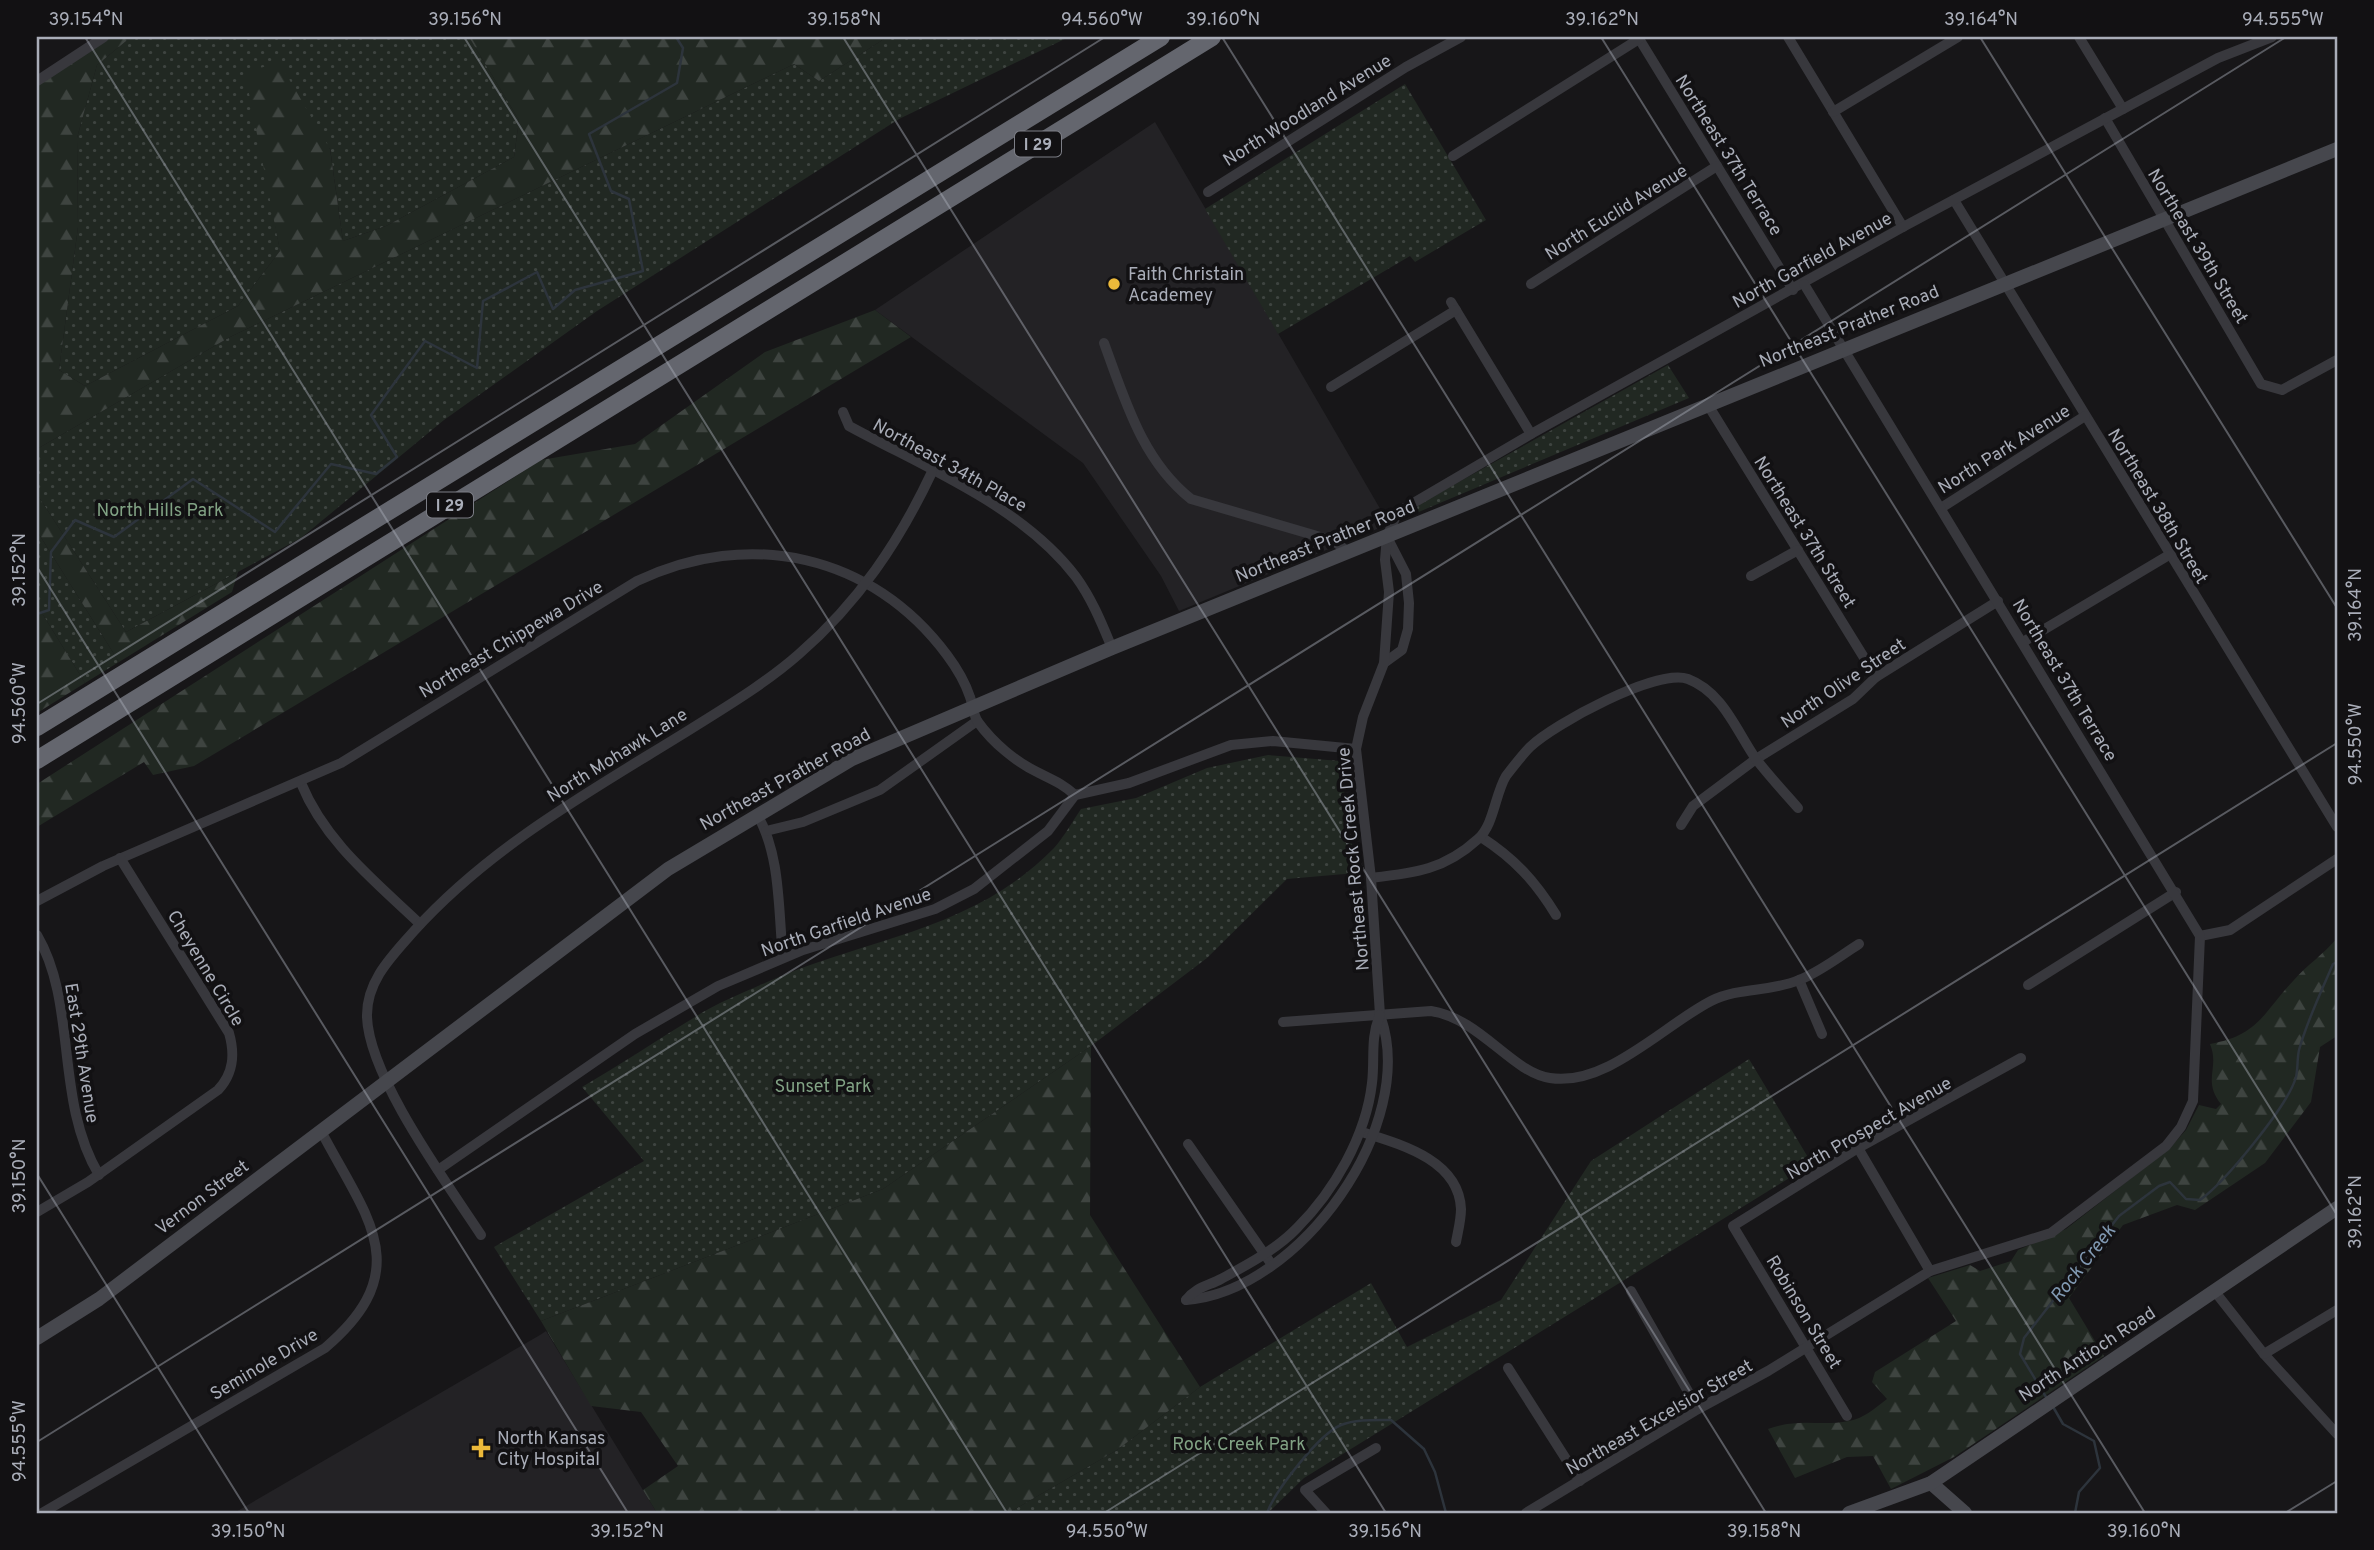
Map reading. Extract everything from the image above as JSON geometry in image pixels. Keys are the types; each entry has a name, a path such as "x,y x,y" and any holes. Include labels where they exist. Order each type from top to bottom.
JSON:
{"highway":[{"name":"I 29","path":"37,727 1161,37"},
{"name":"I 29","path":"37,760 1212,37"}],"main road":[{"name":"Northeast Prather Road","path":"387,1081 668,869 852,760 975,714 1112,649 2337,149"},
{"name":"Vernon Street","path":"37,1338 99,1300 387,1081"},
{"name":"North Antioch Road","path":"1849,1513 1931,1483 2057,1395 2216,1293 2337,1208"},
{"path":"1931,1483 1965,1513"}],"street":[{"path":"37,81 104,37"},
{"name":"North Woodland Avenue","path":"1208,192 1406,67 1461,37"},
{"path":"1788,37 1903,227"},
{"path":"1833,112 1958,37"},
{"path":"2079,37 2123,108"},
{"name":"North Garfield Avenue","path":"1387,536 1393,520 1410,503 1531,434 2123,108 2218,58 2272,37"},
{"path":"1453,156 1638,38"},
{"name":"Northeast 37th Terrace","path":"1638,38 1793,290"},
{"name":"Northeast 39th Street","path":"2105,118 2261,384 2282,390 2337,360"},
{"name":"North Euclid Avenue","path":"1531,284 1717,166"},
{"name":"Northeast 38th Street","path":"1954,200 2337,827"},
{"name":"Northeast 37th Terrace","path":"1804,284 2176,892 2200,936"},
{"path":"1331,387 1454,306 1531,434"},
{"path":"1104,343 1133,421 1173,485 1191,499 1334,541 1348,552"},
{"name":"Northeast 37th Street","path":"1708,405 1876,677"},
{"name":"Northeast 34th Place","path":"843,412 849,426 1012,514 1039,536 1086,591 1112,649"},
{"name":"North Park Avenue","path":"1941,508 2084,416"},
{"name":"North Mohawk Lane","path":"481,1236 392,1095 371,1043 368,1003 382,969 420,924 466,878 521,834 741,698 784,666 867,585 932,472"},
{"name":"Northeast Rock Creek Drive","path":"1380,1015 1373,1032 1369,1103 1340,1171 1320,1203 1295,1230 1263,1254 1219,1280 1193,1291 1186,1300 1202,1299 1272,1265 1292,1251 1340,1199 1364,1154 1384,1097 1387,1053 1385,1029 1380,1015 1371,878 1356,749 1363,717 1384,663 1389,592 1385,560 1387,536"},
{"name":"Northeast Rock Creek Drive","path":"1384,663 1402,650 1408,629 1409,603 1406,574 1387,536"},
{"path":"1751,576 1798,550"},
{"name":"Northeast Chippewa Drive","path":"37,901 120,858 301,783 379,741 425,709 637,581 683,562 724,554 773,553 806,559 867,585 908,614 930,634 957,668 975,714"},
{"path":"2023,642 2169,555"},
{"name":"North Olive Street","path":"1681,825 1693,806 1756,760 1853,699 1876,677 1998,601"},
{"path":"1371,878 1421,872 1449,862 1481,837 1505,778 1531,747 1553,731 1640,684 1665,677 1688,680 1726,710 1756,760 1798,808"},
{"path":"766,831 803,822 880,790 975,714 1011,756 1038,773 1059,781 1074,795 1129,783 1231,745 1273,741 1356,749"},
{"path":"301,783 311,807 335,843 420,924"},
{"name":"North Garfield Avenue","path":"438,1170 667,1014 783,957 915,917 974,889 1048,831 1074,795"},
{"path":"757,814 766,831 774,862 783,957"},
{"path":"1481,837 1510,856 1534,879 1556,915"},
{"name":"Cheyenne Circle","path":"37,1212 99,1175 218,1090 229,1075 233,1057 229,1033 120,858"},
{"path":"2200,936 2230,930 2337,859"},
{"path":"2028,985 2176,892"},
{"name":"East 29th Avenue","path":"37,935 54,975 76,1126 86,1153 99,1175"},
{"name":"Northeast Excelsior Street","path":"1525,1513 1807,1347 1930,1271 2051,1233 2166,1146 2186,1119 2194,1089 2200,936"},
{"path":"1283,1022 1431,1011 1451,1014 1531,1071 1549,1078 1569,1079 1599,1072 1728,993 1799,981 1859,944"},
{"path":"1799,981 1822,1034"},
{"name":"North Prospect Avenue","path":"1733,1226 1858,1148 2021,1058"},
{"name":"Seminole Drive","path":"42,1513 325,1348 343,1331 366,1302 376,1276 374,1235 321,1131"},
{"path":"1358,1131 1430,1158 1446,1171 1455,1188 1461,1209 1456,1242"},
{"path":"1188,1144 1272,1265"},
{"path":"1858,1148 1930,1271"},
{"name":"Robinson Street","path":"1733,1226 1847,1416"},
{"path":"1631,1291 1698,1409"},
{"path":"2216,1293 2264,1354 2337,1434"},
{"path":"2264,1354 2337,1310"},
{"path":"1508,1368 1580,1481"},
{"path":"1326,1513 1305,1489 1376,1448"}],"shaded area":[{"path":"1155,122 1389,524 1179,611 1161,576 1083,463 875,310"},
{"name":"North Kansas City Hospital","path":"546,1331 657,1513 234,1513 540,1335"}],"green space":[{"path":"107,37 131,37 97,65 77,138 78,227 59,370 85,386 238,306 280,251 245,73 279,62 330,149 343,241 386,226 514,157 519,120 469,37 887,37 819,81 794,64 230,337 37,449 37,82"},
{"path":"131,37 469,37 519,120 514,157 386,226 343,241 330,148 267,179 280,251 238,306 85,386 59,370 78,227 77,138 97,65"},
{"name":"North Hills Park","path":"887,37 1069,37 899,119 597,311 444,420 301,538 126,632 37,494 37,449 230,337 794,64 819,81"},
{"path":"1405,84 1486,220 1415,262 1410,256 1278,334 1205,209"},
{"path":"875,310 911,337 194,766 153,775 144,762 37,827 37,784 541,460 635,444 765,352"},
{"path":"1668,365 1689,398 1402,519 1423,502"},
{"path":"37,494 126,632 238,572 232,592 119,662 37,531"},
{"path":"37,531 119,662 85,683 37,605"},
{"path":"37,605 85,683 37,713"},
{"name":"Sunset Park","path":"1268,755 1340,761 1356,873 1287,879 1207,958 1091,1046 883,1189 541,1321 494,1247 644,1161 582,1087 730,998 805,967 918,930 989,898 1022,876 1054,848 1081,809 1136,798 1207,768"},
{"path":"2337,938 2337,1036 2320,1047 2311,1102 2265,1163 2195,1210 2177,1205 2123,1225 2069,1298 2104,1356 1954,1457 1891,1489 1873,1456 1847,1457 1795,1478 1768,1429 1780,1425 1854,1420 1869,1413 1887,1399 1872,1382 1875,1372 1956,1321 1928,1278 1970,1265 1980,1271 2011,1261 2018,1250 2066,1229 2169,1149 2186,1130 2199,1105 2216,1109 2221,1104 2213,1088 2213,1052 2210,1044 2240,1035 2259,1021 2299,975"},
{"path":"1091,1046 1090,1215 1200,1387 1117,1450 1008,1513 657,1513 643,1490 678,1466 641,1412 591,1406 541,1321 883,1189"},
{"name":"Rock Creek Park","path":"1749,1059 1812,1164 1304,1478 1268,1513 1008,1513 1117,1450 1200,1387 1371,1283 1407,1347 1501,1300 1591,1161"}],"waterway":[{"path":"37,614 49,610 51,552 75,520 114,537 193,479 275,532 331,464 376,474 397,457 371,415 425,341 477,368 483,301 537,272 553,309 575,290 643,271 629,199 611,191 589,134 677,83 683,48 676,37"},
{"name":"Rock Creek","path":"2046,1397 2020,1354 2024,1338 2119,1216 2159,1186 2170,1182 2186,1199 2200,1200 2239,1161 2291,1090 2306,1028 2333,964 2337,962"},
{"name":"Rock Creek","path":"2052,1405 2063,1424 2094,1441 2100,1468 2079,1492 2075,1513"},
{"name":"Rock Creek","path":"1267,1513 1279,1491 1321,1439 1341,1425 1365,1420 1391,1420 1424,1449 1435,1472 1446,1513"}],"place":[{"name":"Faith Christain Academey","path":"1114,284"},
{"name":"North Kansas City Hospital","path":"481,1448"}]}
